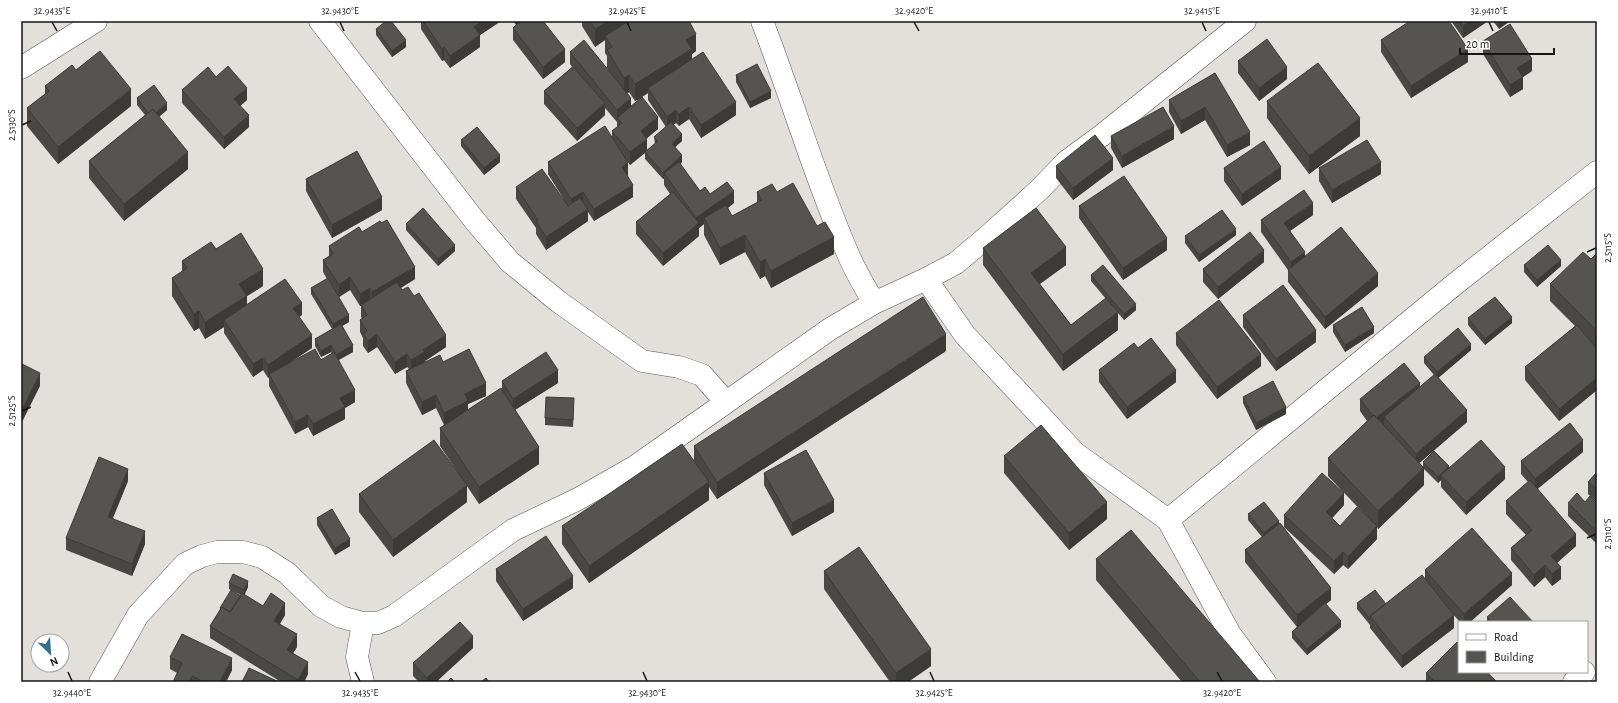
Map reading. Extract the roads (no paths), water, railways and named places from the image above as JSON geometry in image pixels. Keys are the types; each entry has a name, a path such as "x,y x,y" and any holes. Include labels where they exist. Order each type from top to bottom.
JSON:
{"street":[{"path":"21,68 96,21"},
{"path":"320,21 475,221 510,262 559,302 642,361 679,367 702,375 726,402"},
{"path":"762,21 779,64 802,135 849,256 874,303"},
{"path":"100,682 138,615 185,564 202,556 217,552 243,552 262,557 287,573 321,606 341,617 363,623 378,623 394,616 513,530 578,499 636,466 830,329 874,303 926,279 956,263 1039,190 1067,161 1102,136 1244,21"},
{"path":"1168,520 1455,284 1597,172"},
{"path":"926,279 964,335 1075,453 1168,520 1230,634 1265,682"},
{"path":"363,623 358,657 363,682"},
{"path":"1588,668 1597,660"},
{"path":"1574,682 1583,673"}]}
